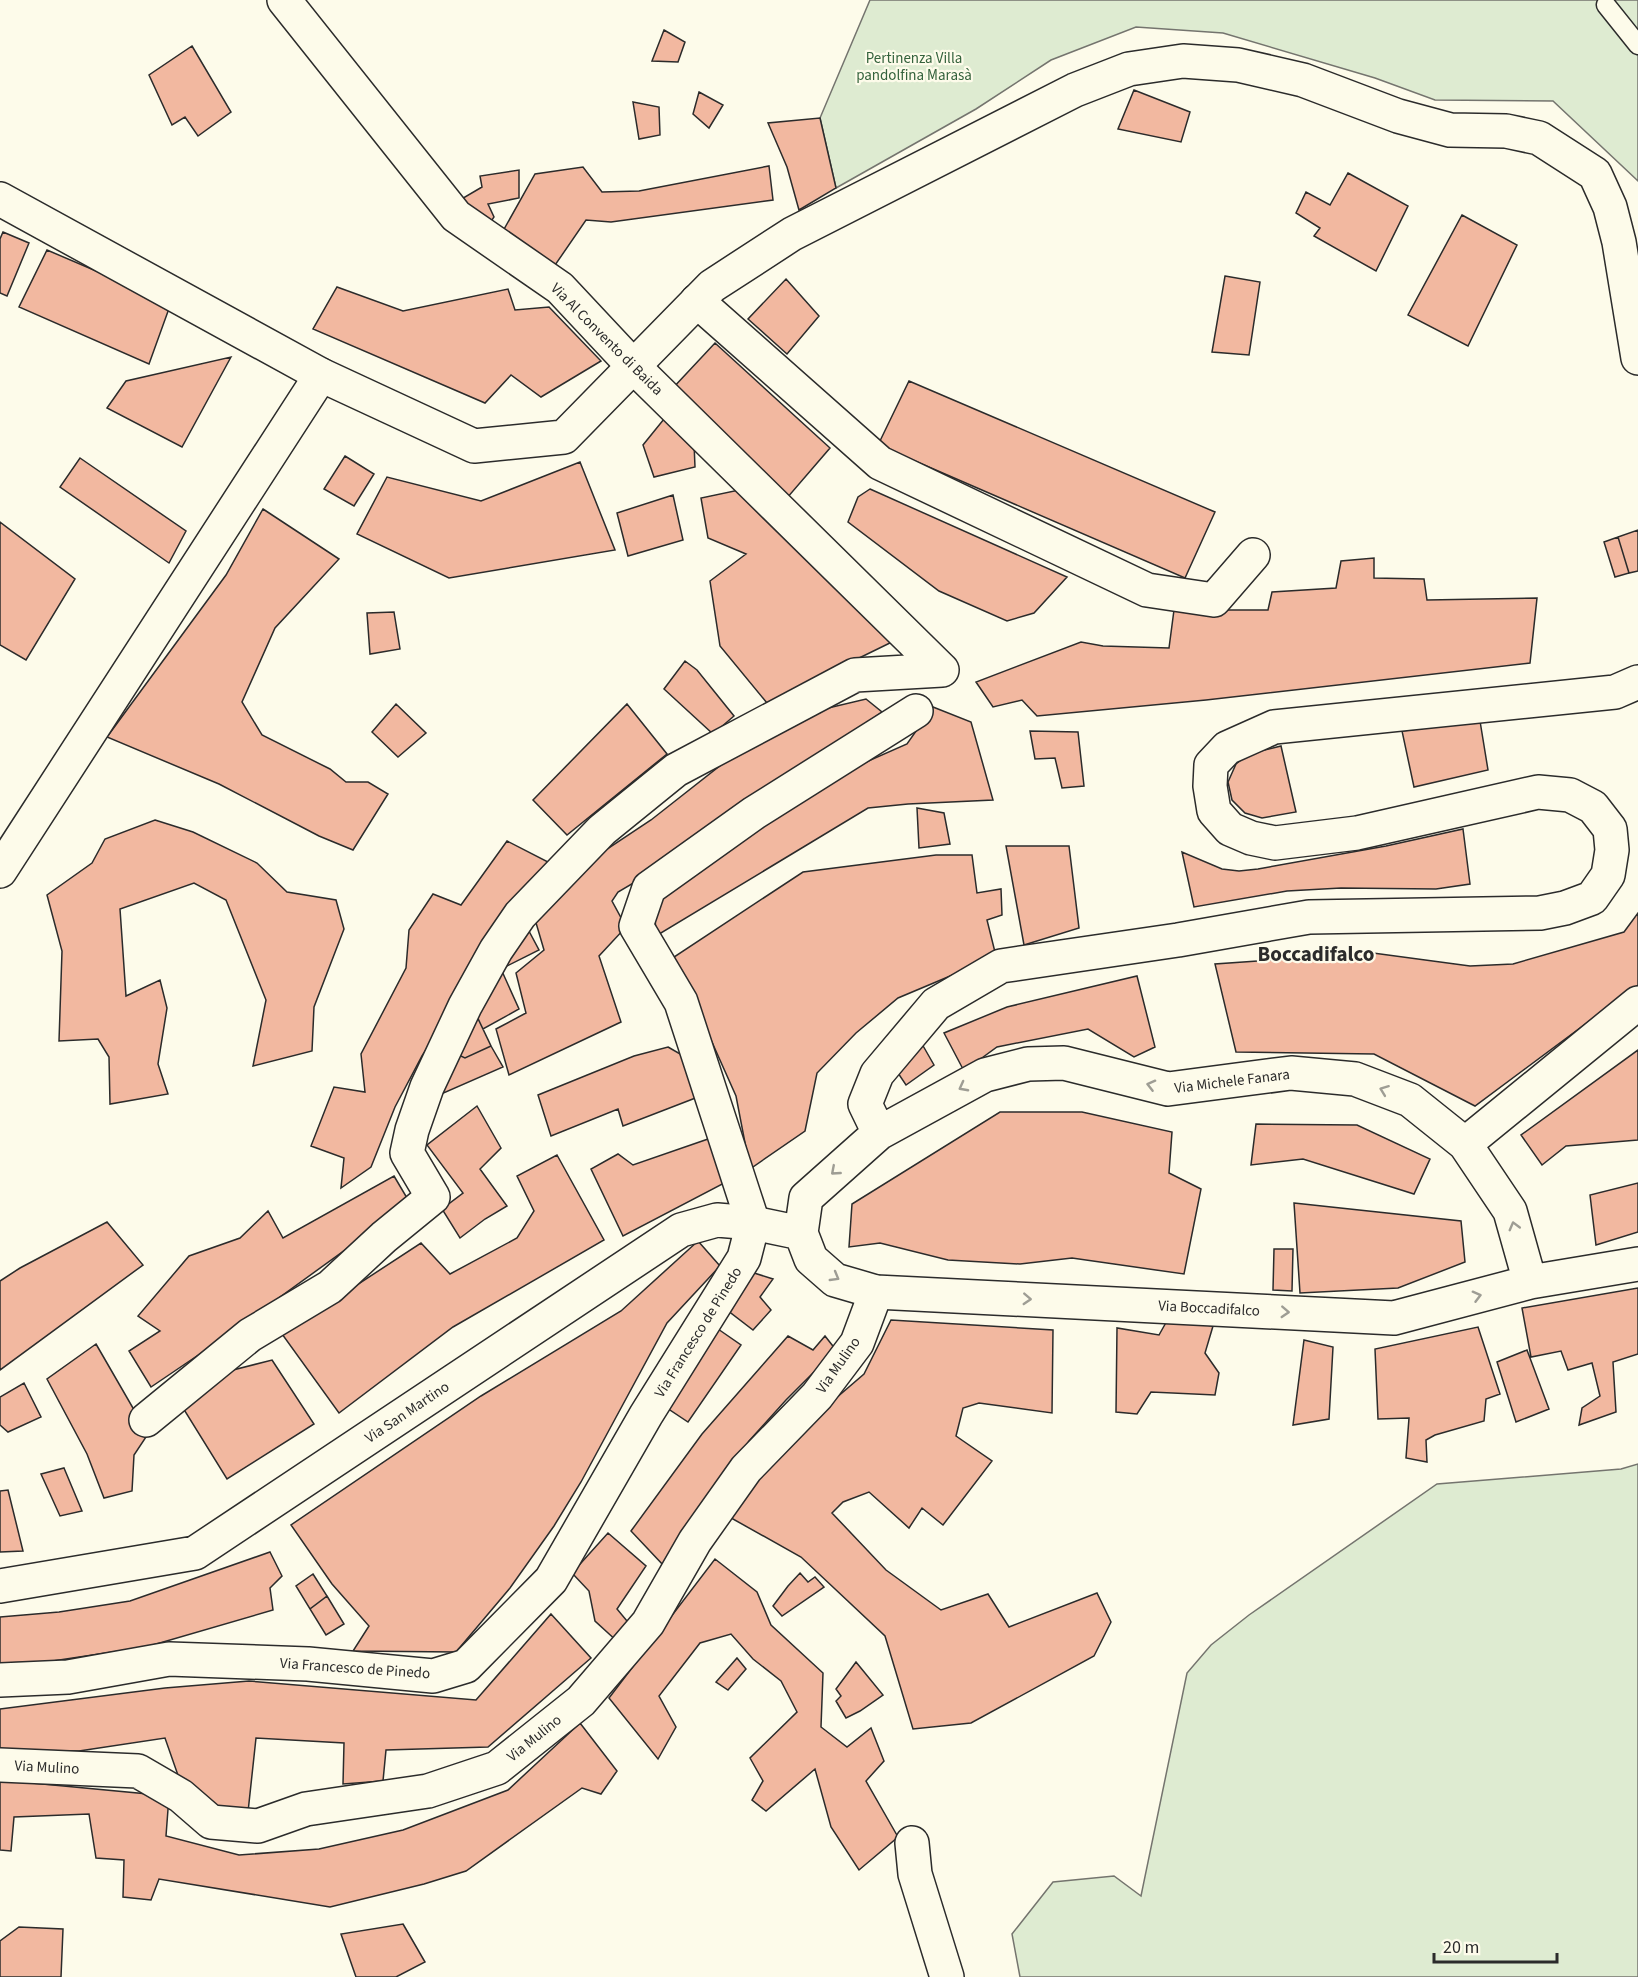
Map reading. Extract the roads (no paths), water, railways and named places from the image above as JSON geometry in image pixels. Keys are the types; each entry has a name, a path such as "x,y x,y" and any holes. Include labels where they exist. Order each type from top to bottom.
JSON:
{"street":[{"name":"Via Al Convento di Baida","path":"146,1420 250,1335 330,1287 384,1237 433,1197 407,1153 412,1130 427,1087 496,950 520,915 602,830 676,770 855,675 942,670 634,367 560,288 456,216 284,0"},
{"path":"0,199 321,375 474,446 564,437 712,286 792,234 1075,90 1129,69 1183,61 1238,65 1303,80 1398,116 1450,130 1506,131 1539,138 1595,174 1610,207 1619,242 1638,358"},
{"path":"697,301 880,463 1147,590 1214,600 1253,555"},
{"path":"6,848 321,375"},
{"path":"879,1133 865,1104 877,1074 936,1004 1001,966 1178,940 1310,917 1540,913 1565,908 1592,898 1608,875 1612,850 1610,829 1593,807 1570,795 1538,792 1357,833 1275,843 1251,838 1230,829 1214,811 1210,786 1211,765 1227,748 1274,727 1615,692 1638,682"},
{"path":"753,1223 681,1002 636,926 650,888 754,813 916,711"},
{"path":"1465,1144 1638,1003"},
{"name":"Via Michele Fanara","path":"801,1233 806,1198 879,1133 985,1075 1028,1064 1064,1063 1168,1089 1291,1072 1355,1079 1410,1100 1465,1144 1510,1211 1530,1282"},
{"name":"Via San Martino","path":"0,1586 195,1552 681,1230 717,1220 753,1223 801,1233"},
{"name":"Via Francesco de Pinedo","path":"0,1680 68,1677 169,1659 308,1664 433,1676 466,1666 551,1580 646,1415 744,1258 753,1223"},
{"name":"Via Boccadifalco","path":"801,1233 811,1259 835,1280 876,1292 1394,1318 1530,1282 1638,1264"},
{"name":"Via Mulino","path":"0,1765 138,1771 181,1796 211,1822 258,1826 306,1809 428,1791 497,1768 581,1701 648,1623 695,1541 746,1469 817,1396 857,1343 876,1292"},
{"path":"912,1843 915,1874 947,1977"}],"lane":[{"path":"1606,4 1638,45"}],"district":[{"name":"Boccadifalco","path":"1316,954"}],"park label":[{"name":"Pertinenza Villa pandolfina Marasà","path":"914,66"}]}
